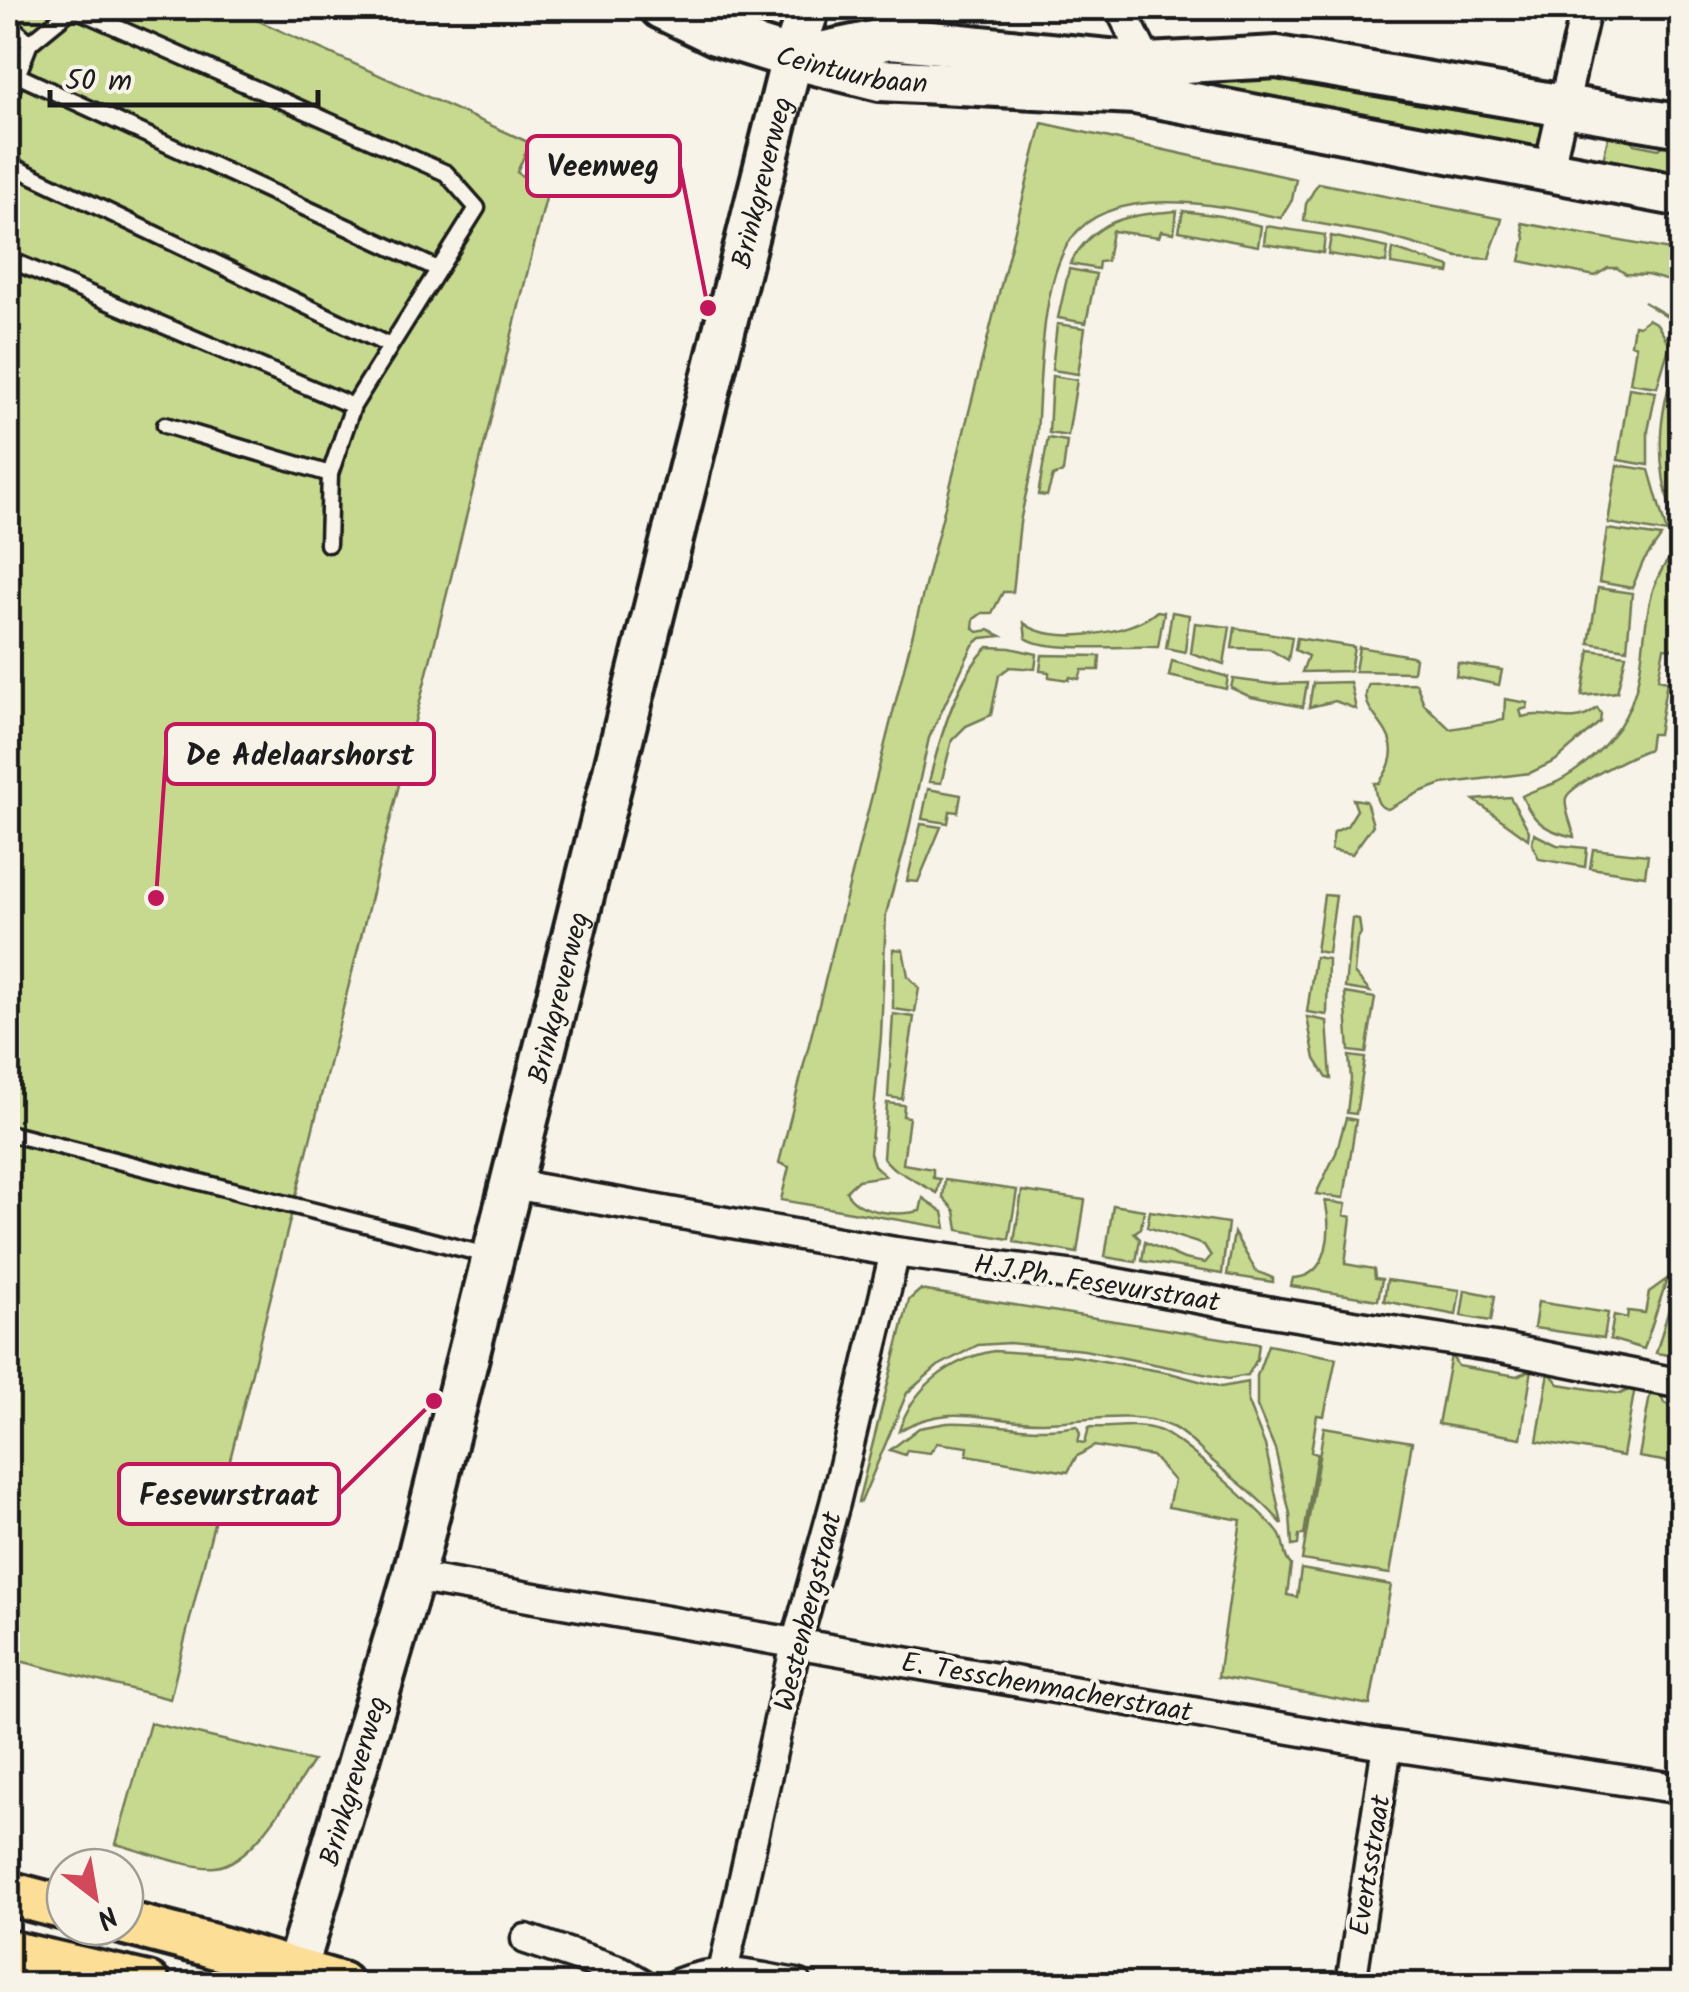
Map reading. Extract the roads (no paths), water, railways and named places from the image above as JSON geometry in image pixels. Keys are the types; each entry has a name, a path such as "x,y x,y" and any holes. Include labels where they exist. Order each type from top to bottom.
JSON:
{"main road":[{"path":"8,1893 45,1903"},
{"path":"145,1928 206,1944 294,1978 341,1984"},
{"path":"8,1952 148,1984"}],"street":[{"path":"662,8 714,34 792,58"},
{"name":"Brinkgreverweg","path":"294,1978 413,1577 792,58 809,8"},
{"path":"1120,8 1148,64"},
{"path":"1548,172 1586,8"},
{"name":"Ceintuurbaan","path":"792,58 891,38 1148,64 1277,56 1682,126"},
{"name":"Ceintuurbaan","path":"792,58 880,80 1135,92 1682,196"},
{"name":"H.J.Ph. Fesevurstraat","path":"512,1184 896,1252 1083,1277 1277,1313 1501,1348 1682,1384"},
{"name":"Westenbergstraat","path":"723,1972 796,1644 896,1252"},
{"name":"E. Tesschenmacherstraat","path":"413,1577 1387,1745 1682,1790"},
{"name":"Evertsstraat","path":"1351,1984 1387,1745"},
{"path":"526,1939 621,1971 643,1984"},
{"path":"677,1984 705,1973 723,1972 797,1984"}],"lane":[{"path":"8,97 30,43 72,8 446,172 476,208 353,406 330,474 328,544"},
{"path":"8,24 30,43"},
{"path":"17,75 438,270"},
{"path":"8,164 390,346"},
{"path":"8,259 353,406"},
{"path":"165,424 330,474"},
{"path":"8,1132 494,1257"}],"place":[{"name":"Veenweg","path":"708,308"},
{"name":"De Adelaarshorst","path":"156,898"},
{"name":"Fesevurstraat","path":"434,1401"}]}
